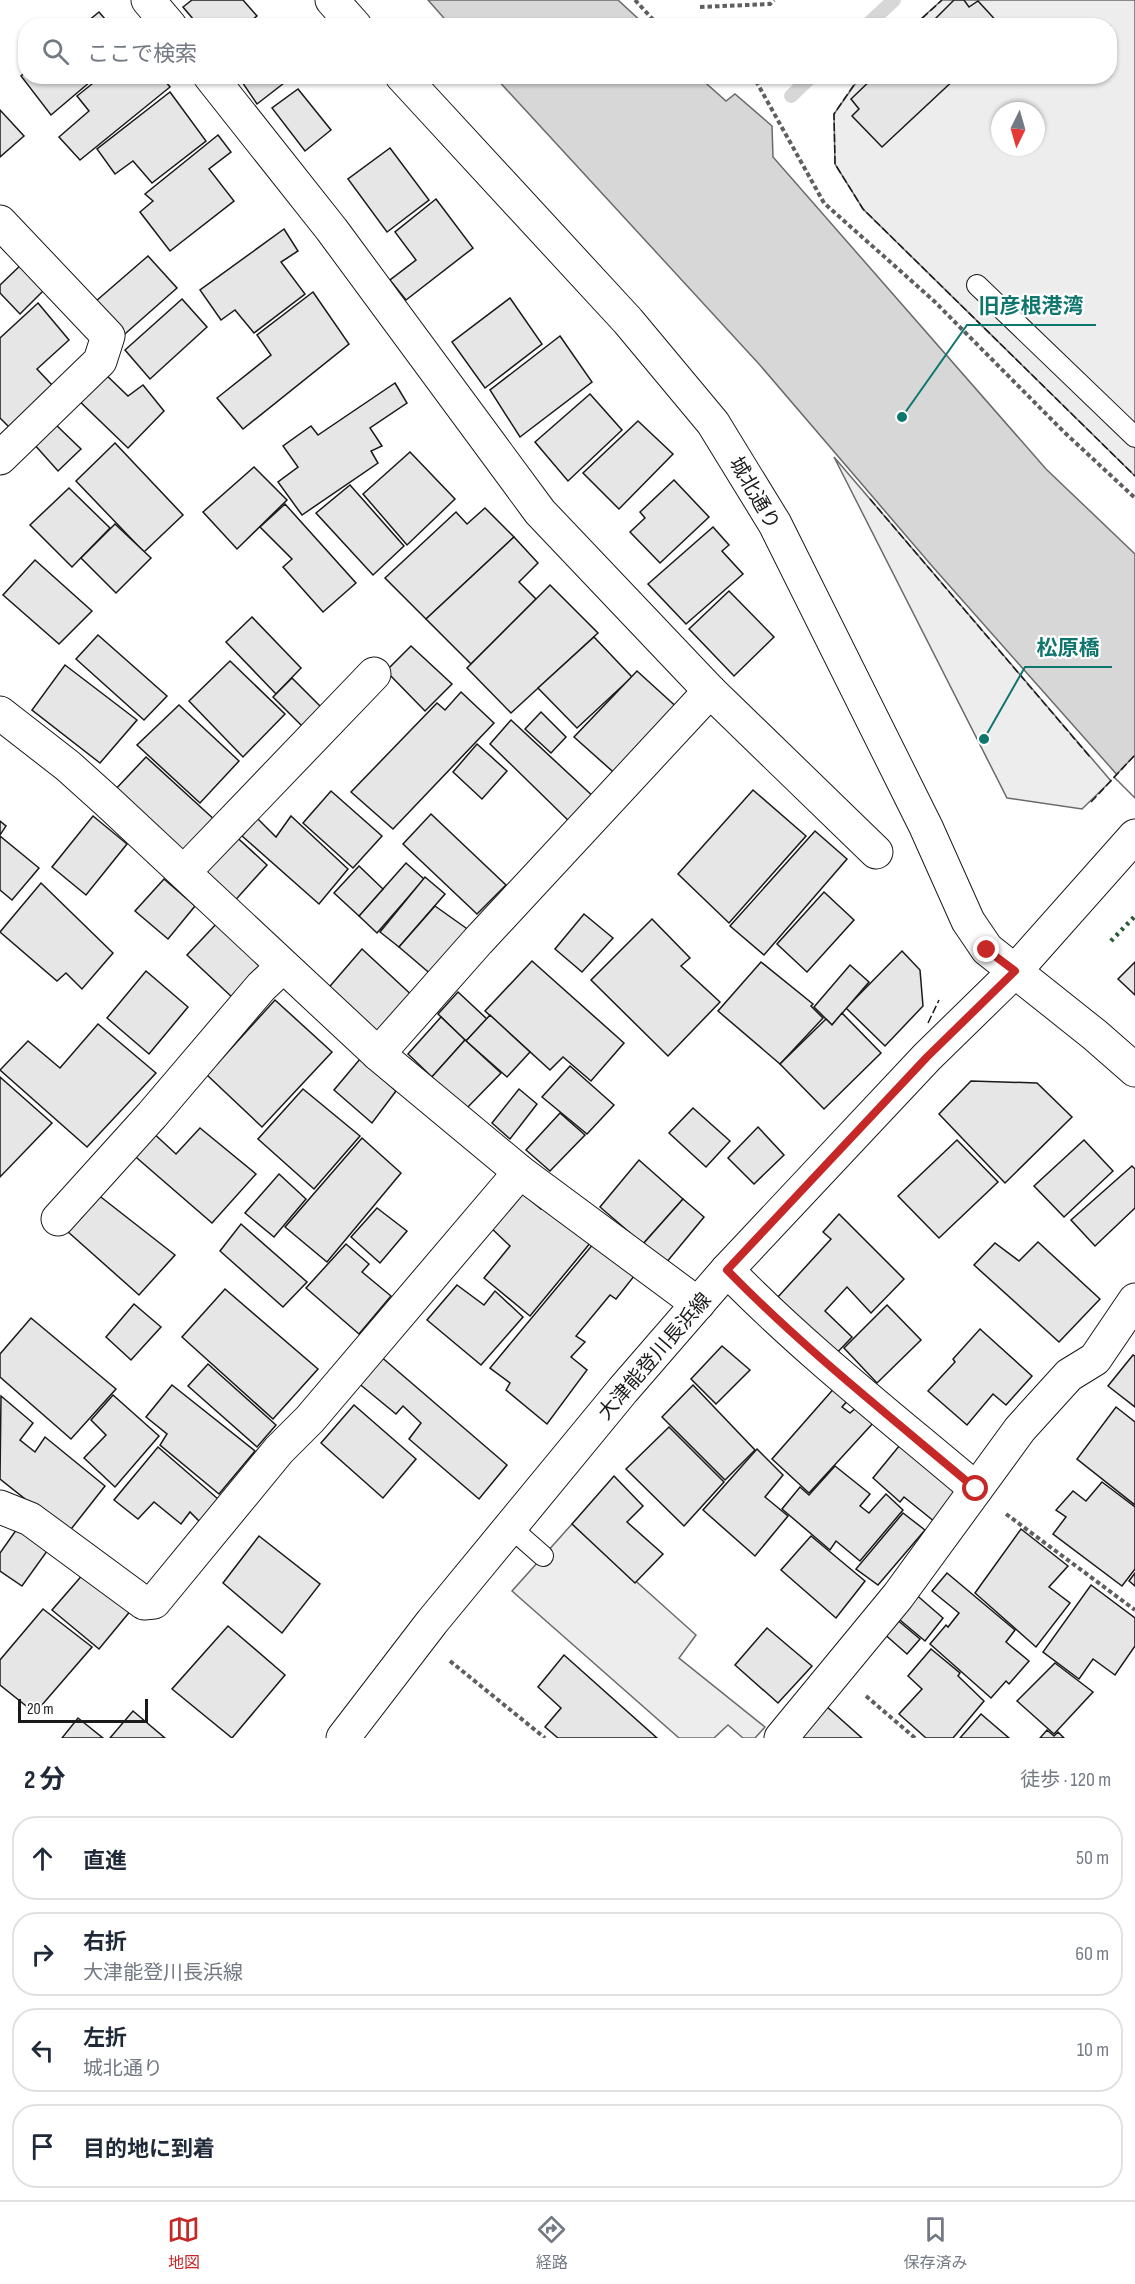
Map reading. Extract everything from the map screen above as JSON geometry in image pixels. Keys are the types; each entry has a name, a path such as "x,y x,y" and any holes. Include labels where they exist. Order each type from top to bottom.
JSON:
{"street":[{"path":"148,0 163,18"},
{"path":"332,0 348,18"},
{"path":"216,84 332,230 540,512 710,691 876,852"},
{"name":"城北通り","path":"409,84 628,321 713,423 774,525 926,827 968,921 987,950 1135,1070"},
{"path":"0,222 108,336 100,361 0,458"},
{"path":"184,872 374,674"},
{"path":"378,1054 478,941 710,691"},
{"path":"0,713 68,766 378,1054 520,1172 698,1304"},
{"name":"大津能登川長浜線","path":"343,1738 432,1622 623,1390 727,1270 927,1057 1015,971 1135,836"},
{"path":"58,1219 152,1115 261,987 282,966"},
{"path":"0,1507 30,1519 144,1603 154,1602 279,1450 310,1419 520,1172"},
{"path":"727,1270 751,1295 851,1384 976,1489"},
{"path":"781,1738 898,1596 1020,1430 1069,1375 1095,1359 1135,1299"}],"lane":[{"path":"977,285 1135,437"},
{"path":"510,1527 543,1556"}],"path":[{"path":"635,0 652,18"},
{"path":"700,7 770,4 774,0"},
{"path":"758,84 824,204 934,301 1064,432 1135,498"},
{"path":"976,1489 1019,1525 1135,1610"},
{"path":"447,1659 545,1738"},
{"path":"836,1669 915,1738"}],"shaded area":[{"path":"428,0 618,0 637,18 444,18"},
{"path":"942,0 1135,0 1135,476 863,209 835,164 834,114 855,84 1117,84 1117,18 922,18"},
{"path":"501,84 707,84 726,101 735,94 772,126 773,157 1046,469 1135,554 1135,795 932,566 759,364"},
{"path":"834,457 1111,781 1082,809 1007,798"},
{"path":"572,1524 696,1635 679,1658 765,1727 755,1738 743,1738 728,1725 714,1738 679,1738 512,1591"}],"pier":[{"path":"1135,755 1135,798 1114,777"}],"building":[{"path":"192,0 243,0 257,16 255,18 192,18 183,7"},
{"path":"954,0 964,0 969,7 978,1 994,18 936,18"},
{"path":"99,12 104,18 92,18"},
{"path":"27,84 88,84 51,115"},
{"path":"92,84 168,84 170,87 80,160 59,137 89,111 77,96"},
{"path":"243,84 283,84 257,104"},
{"path":"867,84 949,84 882,147 852,116 859,109 851,99"},
{"path":"298,89 331,130 305,151 272,108"},
{"path":"170,92 206,141 152,183 133,161 115,174 97,149"},
{"path":"0,110 24,136 0,157"},
{"path":"218,135 231,152 209,169 234,201 170,251 140,212 153,201 145,194"},
{"path":"390,148 429,200 387,232 348,179"},
{"path":"436,199 473,248 406,300 390,280 416,260 395,232"},
{"path":"284,229 298,251 281,262 305,294 254,333 235,310 221,320 200,290"},
{"path":"148,256 177,288 118,340 88,308"},
{"path":"25,261 50,284 20,314 0,293 0,285"},
{"path":"313,292 349,344 243,429 217,398 271,355 257,335"},
{"path":"510,298 542,344 485,388 452,342"},
{"path":"182,299 207,327 150,379 125,350"},
{"path":"38,303 69,340 37,369 52,385 9,427 0,418 0,338"},
{"path":"560,336 592,382 520,437 490,390"},
{"path":"101,370 128,396 143,385 164,411 128,448 72,394"},
{"path":"395,383 407,403 370,428 382,446 371,451 378,463 302,515 278,482 298,467 283,446 311,426 318,435"},
{"path":"590,394 622,430 568,481 535,442"},
{"path":"638,421 673,454 619,509 583,473"},
{"path":"54,423 81,449 58,471 33,443"},
{"path":"115,443 183,515 144,552 76,481"},
{"path":"410,452 455,499 407,545 363,494"},
{"path":"254,467 287,500 237,549 203,512"},
{"path":"674,480 709,517 660,563 630,532 645,518 640,512"},
{"path":"350,485 404,546 373,575 316,513"},
{"path":"69,488 110,528 72,567 30,525"},
{"path":"285,504 356,583 323,612 283,567 292,559 260,527"},
{"path":"485,508 514,537 426,619 385,578 456,512 467,524"},
{"path":"115,524 151,558 116,593 81,558"},
{"path":"713,527 729,545 722,551 743,574 686,624 648,584"},
{"path":"514,537 538,563 519,582 536,599 471,664 426,619"},
{"path":"35,560 92,611 59,644 3,595"},
{"path":"550,585 598,633 511,713 467,668"},
{"path":"729,591 774,637 734,676 689,629"},
{"path":"252,617 301,668 276,694 226,642"},
{"path":"98,635 167,696 144,720 76,659"},
{"path":"594,637 632,677 577,728 538,688"},
{"path":"411,646 452,684 425,711 386,671"},
{"path":"230,661 285,714 243,757 189,701"},
{"path":"65,665 137,720 100,763 32,710"},
{"path":"637,671 681,711 620,778 574,737"},
{"path":"292,678 325,711 306,730 273,697"},
{"path":"461,692 494,723 393,829 351,792 437,703 445,710"},
{"path":"179,705 239,761 200,803 137,745"},
{"path":"541,712 566,737 551,753 525,729"},
{"path":"511,720 597,800 574,826 490,744"},
{"path":"477,744 507,771 482,799 453,772"},
{"path":"146,757 217,822 184,857 113,792"},
{"path":"753,790 806,836 729,923 678,874"},
{"path":"331,791 382,836 353,868 303,823"},
{"path":"431,814 506,885 477,914 403,844"},
{"path":"93,816 127,844 86,895 52,867"},
{"path":"291,816 348,869 319,904 242,836 257,818 276,837"},
{"path":"0,821 6,826 0,835"},
{"path":"230,831 267,865 231,905 197,870"},
{"path":"815,831 847,859 764,955 730,926"},
{"path":"0,836 39,868 12,900 0,890"},
{"path":"406,863 424,879 377,933 359,916"},
{"path":"359,866 383,889 359,916 334,893"},
{"path":"425,877 445,894 399,947 380,932"},
{"path":"164,879 195,906 168,939 135,911"},
{"path":"41,883 113,953 82,989 66,973 57,981 0,932"},
{"path":"824,892 854,920 807,972 777,944"},
{"path":"435,906 473,933 433,976 399,947"},
{"path":"584,914 613,938 582,972 555,949"},
{"path":"652,919 690,958 681,966 720,1002 668,1056 591,980"},
{"path":"219,921 265,964 234,999 187,955"},
{"path":"362,949 416,999 378,1042 325,992"},
{"path":"902,951 920,970 923,1006 885,1046 846,1008"},
{"path":"532,961 624,1043 591,1081 563,1057 550,1070 485,1011"},
{"path":"761,962 813,1004 811,1006 823,1018 780,1064 718,1011"},
{"path":"1135,962 1135,995 1118,979"},
{"path":"850,965 869,982 832,1025 814,1007"},
{"path":"146,971 188,1007 149,1054 107,1018"},
{"path":"458,992 487,1019 466,1041 438,1014"},
{"path":"275,1000 332,1052 262,1127 207,1075"},
{"path":"842,1013 881,1053 824,1109 780,1064 826,1019 832,1025"},
{"path":"490,1015 530,1052 507,1077 466,1041"},
{"path":"441,1017 465,1040 432,1077 408,1054"},
{"path":"98,1024 156,1073 87,1147 0,1070 28,1041 60,1068"},
{"path":"465,1040 501,1073 465,1110 430,1079"},
{"path":"360,1059 396,1091 372,1123 334,1090"},
{"path":"570,1066 614,1105 587,1134 542,1097"},
{"path":"0,1077 52,1123 0,1177"},
{"path":"971,1081 1037,1083 1072,1117 1005,1183 939,1114"},
{"path":"303,1089 360,1136 314,1189 258,1139"},
{"path":"519,1089 537,1104 510,1139 492,1123"},
{"path":"693,1108 730,1141 706,1167 669,1133"},
{"path":"560,1113 585,1135 550,1171 526,1150"},
{"path":"758,1127 784,1155 754,1184 728,1158"},
{"path":"200,1128 256,1174 212,1223 130,1152 150,1130 176,1154"},
{"path":"362,1138 401,1173 327,1262 285,1227"},
{"path":"957,1140 998,1182 939,1238 898,1196"},
{"path":"1084,1140 1113,1171 1064,1217 1034,1186"},
{"path":"639,1160 683,1199 643,1244 600,1207"},
{"path":"1132,1166 1135,1169 1135,1208 1095,1246 1071,1220"},
{"path":"279,1174 306,1199 274,1237 245,1213"},
{"path":"517,1189 541,1209 546,1204 591,1242 530,1316 484,1278 510,1246 488,1225"},
{"path":"97,1194 175,1255 139,1295 67,1231"},
{"path":"683,1199 704,1217 666,1263 643,1244"},
{"path":"377,1208 407,1231 380,1263 351,1237"},
{"path":"839,1214 904,1279 871,1313 847,1287 825,1311 852,1337 833,1357 777,1298 831,1239 823,1232"},
{"path":"241,1224 307,1282 283,1307 220,1251"},
{"path":"1038,1242 1100,1299 1059,1342 974,1265 995,1243 1019,1261"},
{"path":"594,1243 635,1275 616,1299 610,1295 576,1336 585,1342 571,1357 587,1370 547,1424 506,1390 510,1383 490,1368"},
{"path":"346,1244 369,1264 362,1272 391,1296 359,1334 306,1288"},
{"path":"457,1285 484,1305 495,1291 523,1317 481,1365 427,1320"},
{"path":"225,1289 318,1369 273,1419 182,1337"},
{"path":"134,1304 161,1327 131,1360 106,1337"},
{"path":"887,1305 921,1340 877,1383 844,1348"},
{"path":"31,1318 116,1389 71,1439 0,1377 0,1354"},
{"path":"980,1329 1032,1376 1006,1405 993,1394 967,1425 928,1391 955,1362 953,1359"},
{"path":"722,1346 750,1370 716,1404 691,1379"},
{"path":"379,1355 507,1465 479,1499 409,1439 421,1423 403,1406 396,1414 357,1382"},
{"path":"1133,1355 1135,1356 1135,1407 1108,1386"},
{"path":"208,1364 276,1425 257,1447 188,1386"},
{"path":"172,1385 255,1451 219,1494 160,1445 167,1434 146,1417"},
{"path":"693,1385 755,1450 725,1480 662,1417"},
{"path":"837,1385 851,1397 842,1407 850,1413 858,1406 874,1422 809,1493 772,1459"},
{"path":"113,1395 159,1436 115,1487 84,1458 106,1435 91,1420"},
{"path":"1,1396 33,1423 20,1440 35,1452 45,1437 105,1486 68,1533 0,1479"},
{"path":"354,1405 416,1459 383,1498 321,1443"},
{"path":"1116,1407 1135,1422 1135,1505 1077,1459"},
{"path":"669,1427 724,1482 684,1526 626,1469"},
{"path":"904,1440 962,1489 935,1522 904,1497 900,1502 873,1478"},
{"path":"158,1447 218,1499 200,1522 190,1512 181,1524 154,1502 138,1519 114,1500"},
{"path":"757,1449 783,1475 765,1497 788,1516 755,1556 703,1510"},
{"path":"835,1466 870,1494 860,1506 869,1513 886,1494 903,1510 860,1561 836,1541 830,1550 782,1509 800,1487 809,1495"},
{"path":"614,1476 643,1506 627,1522 663,1554 635,1583 572,1524"},
{"path":"1102,1482 1135,1507 1135,1569 1122,1586 1053,1534 1066,1517 1056,1510 1073,1491 1086,1501"},
{"path":"903,1513 925,1530 878,1585 856,1569"},
{"path":"19,1526 50,1547 22,1586 0,1571 0,1553"},
{"path":"1021,1529 1068,1566 1049,1587 1070,1603 1036,1647 975,1593"},
{"path":"259,1536 320,1584 282,1633 223,1583"},
{"path":"811,1536 865,1581 836,1618 781,1570"},
{"path":"85,1572 132,1609 99,1649 52,1610"},
{"path":"947,1573 1015,1630 1006,1642 1029,1661 1009,1684 1006,1681 991,1698 930,1644 959,1613 932,1591"},
{"path":"1135,1573 1135,1586 1129,1581"},
{"path":"1091,1585 1135,1618 1135,1646 1115,1675 1093,1659 1079,1679 1043,1652"},
{"path":"913,1592 943,1618 925,1641 894,1615"},
{"path":"43,1609 92,1647 35,1713 0,1685 0,1660"},
{"path":"895,1618 920,1639 907,1654 882,1632"},
{"path":"228,1626 285,1675 232,1738 172,1689"},
{"path":"767,1628 812,1666 778,1703 735,1665"},
{"path":"931,1649 960,1673 958,1676 984,1701 953,1738 926,1738 899,1714 922,1689 908,1676"},
{"path":"564,1655 657,1738 558,1738 545,1727 561,1708 538,1687"},
{"path":"1055,1663 1093,1692 1054,1734 1017,1701"},
{"path":"826,1706 862,1738 799,1738"},
{"path":"133,1711 165,1738 110,1738"},
{"path":"981,1714 1009,1738 960,1738"},
{"path":"78,1718 103,1738 62,1738"},
{"path":"1047,1730 1054,1736 1058,1732 1064,1738 1040,1738"}],"waterway":[{"path":"875,18 894,0"},
{"path":"791,96 804,84"}],"hedge":[{"path":"1111,941 1135,916"}],"fence":[{"path":"923,18 942,0"},
{"path":"855,84 834,114 835,164 863,209 1135,476"},
{"path":"870,499 1090,757"},
{"path":"1091,802 1135,755"},
{"path":"928,1023 939,1000"}],"place":[{"name":"旧彦根港湾","path":"902,417"},
{"name":"松原橋","path":"984,739"}],"route":[{"path":"976,1489 859,1391 751,1295 727,1270 927,1057 1015,971 987,950"}]}
